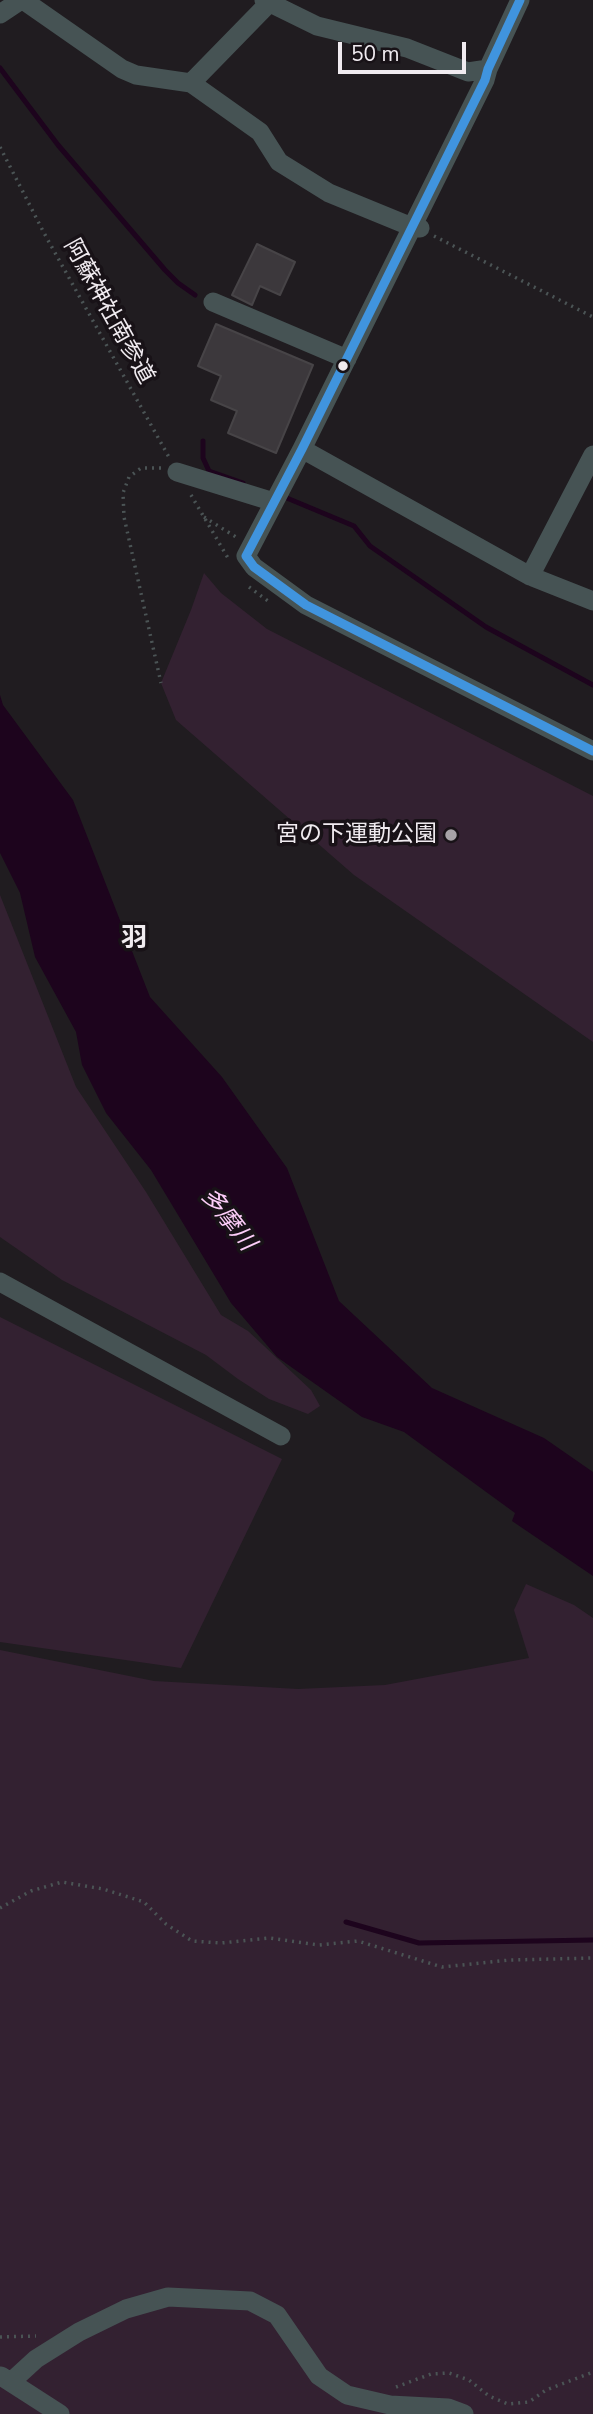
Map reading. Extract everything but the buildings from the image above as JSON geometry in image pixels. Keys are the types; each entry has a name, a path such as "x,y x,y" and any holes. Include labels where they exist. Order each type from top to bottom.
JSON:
{"street":[{"path":"0,14 22,0 122,69 136,75 191,83 260,132 279,162 329,193 416,228"},
{"path":"520,0 416,228 246,556 254,567 306,605 593,751"},
{"path":"191,83 266,1 300,9 317,26 407,48 468,72 488,69"},
{"path":"213,302 346,359"},
{"path":"302,449 530,576 593,601"},
{"path":"530,576 593,455"},
{"path":"177,471 276,497"},
{"path":"0,1282 281,1436"},
{"path":"60,2414 6,2379 79,2332 126,2309 168,2297 250,2301 277,2315 319,2376 347,2395 390,2405 448,2408 464,2414"}],"path":[{"name":"阿蘇神社南参道","path":"0,147 44,233 177,471"},
{"path":"416,228 593,317"},
{"path":"161,682 124,517 123,493 128,477 141,468 156,467 177,471"},
{"path":"202,495 190,491 228,559"},
{"path":"201,514 238,538 243,529"},
{"path":"0,1908 31,1891 62,1882 103,1889 144,1902 166,1924 192,1941 221,1942 269,1938 319,1945 358,1941 442,1967 510,1960 593,1958"}],"shaded area":[{"name":"宮の下運動公園","path":"204,573 221,593 267,629 593,796 593,1042 354,875 176,720 161,683"},
{"path":"0,895 76,1087 146,1192 221,1315 248,1331 311,1390 320,1406 308,1414 269,1399 206,1355 62,1280 0,1237"},
{"path":"0,1317 282,1459 181,1668 0,1642"},
{"path":"526,1584 574,1605 593,1618 593,2414 0,2414 0,1650 154,1681 298,1689 385,1685 529,1658 514,1610"}],"water":[{"name":"多摩川","path":"0,695 3,705 73,800 150,997 222,1077 287,1168 339,1301 432,1388 544,1438 593,1472 593,1576 512,1521 515,1513 404,1432 362,1417 277,1357 231,1303 151,1170 106,1113 82,1065 76,1032 35,957 20,893 0,853"}],"waterway":[{"path":"0,68 58,145 165,270 195,295"},
{"path":"203,441 203,458 209,471 243,483"},
{"path":"282,496 354,526 370,546 486,627 593,685"},
{"path":"346,1922 419,1943 593,1940"}],"transit line":[{"path":"520,0 485,80 246,556 254,567 306,605 593,751"}],"place":[{"name":"宮の下運動公園","path":"451,835"}],"district":[{"name":"羽","path":"134,940"}]}
